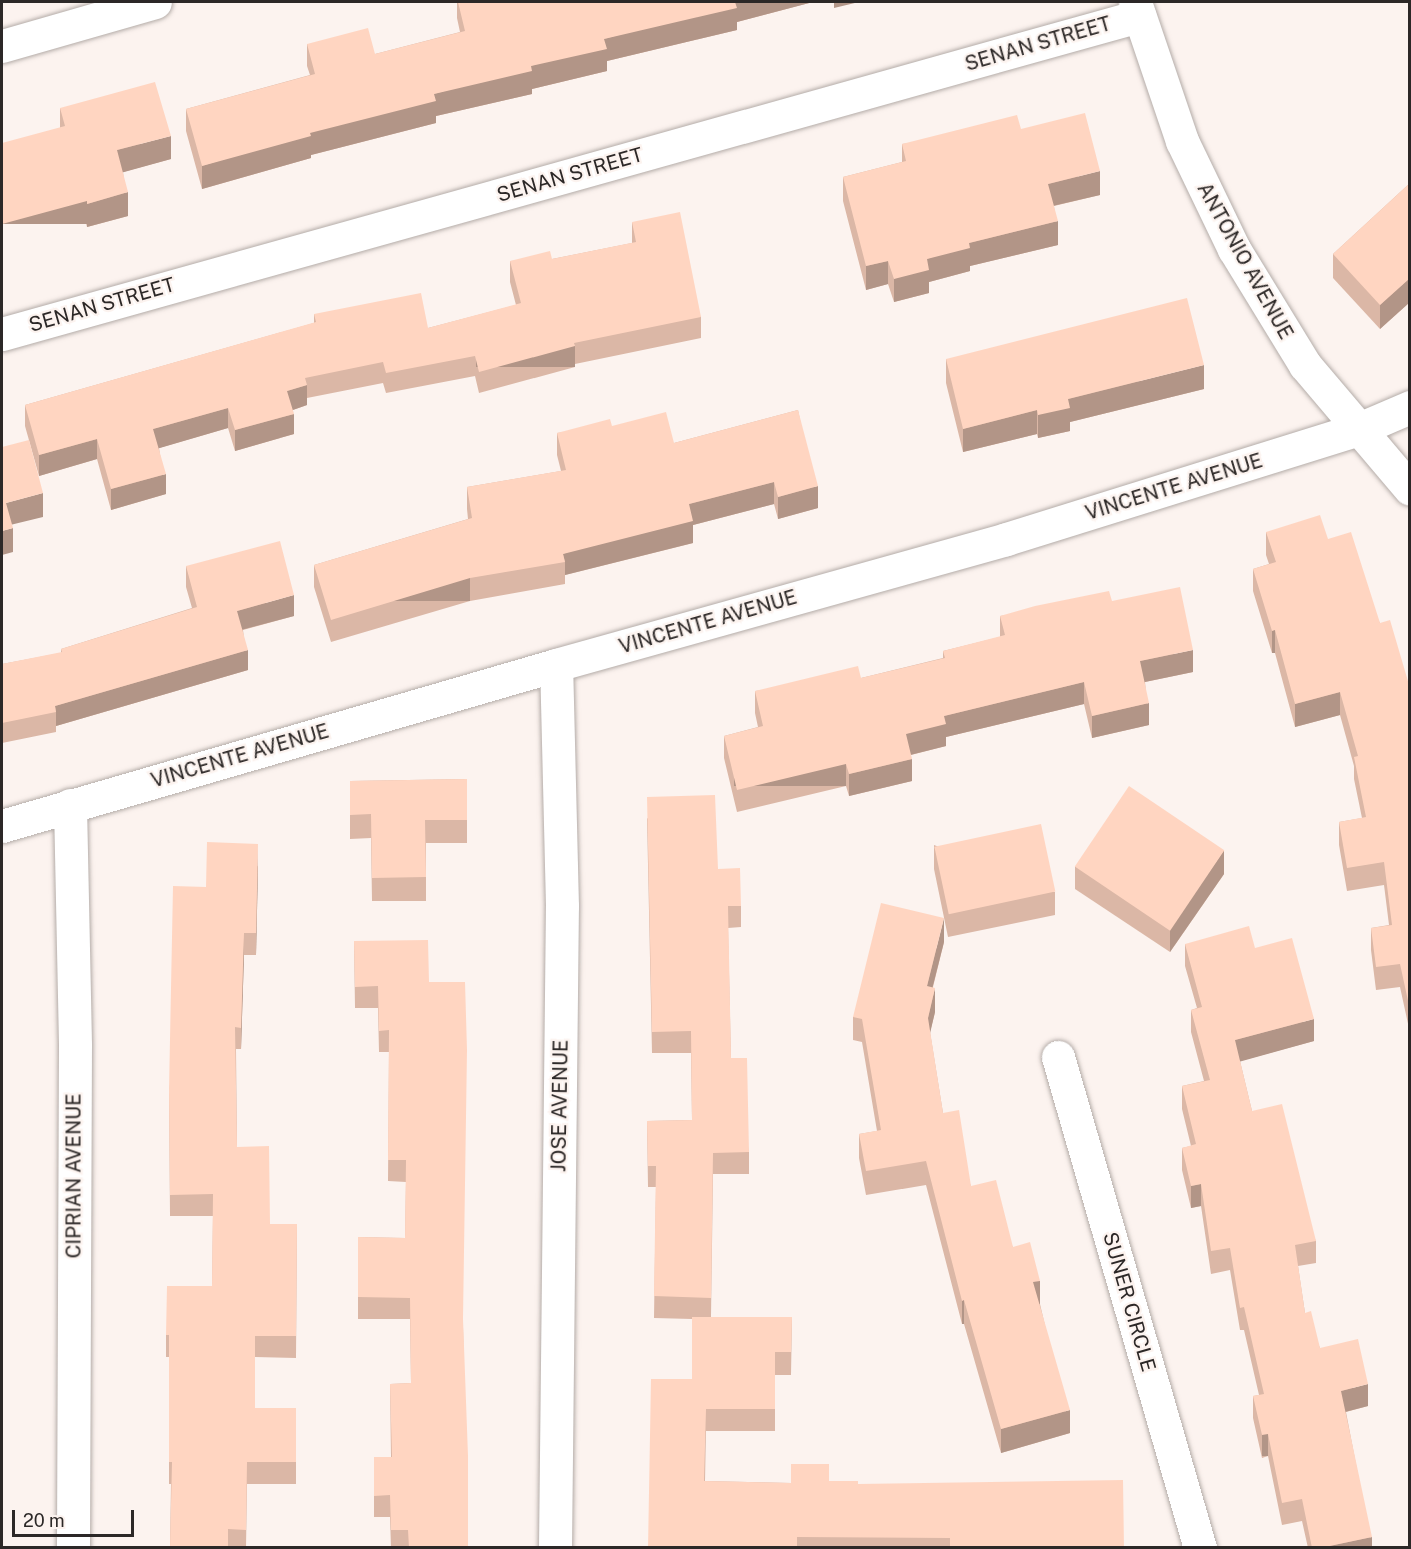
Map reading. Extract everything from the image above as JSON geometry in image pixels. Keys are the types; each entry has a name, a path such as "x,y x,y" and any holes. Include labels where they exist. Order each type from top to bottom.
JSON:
{"street":[{"path":"2,46 144,3"},
{"name":"SENAN STREET","path":"2,334 1137,8"},
{"name":"ANTONIO AVENUE","path":"1137,8 1182,141 1234,249 1305,365 1410,489"},
{"name":"VINCENTE AVENUE","path":"2,826 556,665 1006,539 1359,429 1410,407"},
{"name":"JOSE AVENUE","path":"555,1548 562,906 556,665"},
{"name":"CIPRIAN AVENUE","path":"70,805 75,1045 73,1548"},
{"name":"SUNER CIRCLE","path":"1058,1057 1200,1548"}],"building":[{"path":"458,2 735,2 737,8 604,39 607,49 531,66 532,71 434,94 436,101 310,133 311,136 202,166 186,109 315,74 307,44 368,28 375,54 465,31"},
{"path":"155,82 171,136 117,150 128,192 2,224 2,143 65,126 60,108"},
{"path":"1085,113 1100,171 1048,184 1058,221 969,243 970,248 927,259 929,270 894,279 888,261 866,266 843,177 906,161 902,144 1017,115 1021,129"},
{"path":"1410,183 1410,278 1380,305 1333,254"},
{"path":"680,212 701,317 574,343 575,346 479,372 475,356 386,373 383,362 305,378 307,385 287,391 294,414 235,430 228,408 153,429 166,474 111,489 97,439 39,455 25,405 316,322 314,314 421,293 428,328 521,303 510,261 550,251 552,259 636,242 632,222"},
{"path":"1187,298 1204,365 1068,399 1070,408 1038,415 1037,410 963,429 946,359"},
{"path":"798,410 818,486 778,497 774,482 689,504 693,521 563,554 565,562 470,578 331,620 314,565 472,518 467,487 566,470 557,433 610,419 612,426 666,412 674,443"},
{"path":"29,440 43,493 6,503 13,528 2,531 2,447"},
{"path":"1320,515 1328,539 1351,532 1380,623 1390,620 1410,688 1410,1010 1400,964 1376,967 1371,928 1392,925 1384,862 1347,868 1339,822 1366,817 1354,757 1358,756 1340,692 1295,704 1275,630 1272,631 1253,569 1276,562 1266,532"},
{"path":"280,541 294,595 237,611 248,650 55,706 56,712 2,723 2,664 62,652 61,649 197,607 186,566"},
{"path":"1180,587 1193,650 1140,661 1149,703 1092,716 1084,682 944,716 946,724 906,734 912,759 849,774 846,764 737,790 724,736 763,726 755,691 858,666 861,678 945,658 943,651 1005,635 1000,616 1035,606 1109,591 1112,601"},
{"path":"467,779 467,820 425,820 426,877 372,878 371,814 350,815 350,781"},
{"path":"1129,786 1224,850 1170,931 1075,866"},
{"path":"715,795 718,869 740,868 741,906 728,906 731,1058 747,1058 749,1152 713,1153 711,1298 654,1296 656,1166 648,1166 647,1121 692,1120 691,1031 652,1032 647,797"},
{"path":"1041,824 1055,891 949,914 934,847"},
{"path":"207,842 258,844 256,933 244,933 241,1028 235,1027 237,1147 269,1146 270,1224 297,1224 296,1336 255,1336 255,1408 296,1408 296,1462 247,1462 246,1530 228,1529 228,1548 170,1548 172,1462 169,1462 167,1286 212,1286 213,1194 170,1195 169,1090 173,886 206,887"},
{"path":"881,903 944,918 927,986 935,988 928,1018 943,1113 959,1110 971,1186 996,1180 1013,1247 1030,1242 1040,1281 1033,1282 1070,1410 1001,1429 964,1300 962,1301 926,1161 866,1171 859,1134 881,1130 862,1019 853,1017"},
{"path":"1249,926 1255,948 1292,938 1314,1019 1235,1040 1252,1111 1282,1104 1316,1241 1295,1245 1305,1313 1311,1311 1320,1348 1358,1339 1368,1384 1341,1391 1372,1537 1320,1548 1312,1548 1302,1499 1282,1503 1268,1434 1262,1435 1253,1396 1264,1394 1244,1307 1240,1308 1230,1248 1211,1251 1201,1184 1191,1186 1182,1148 1196,1144 1182,1086 1210,1080 1191,1010 1202,1007 1185,944"},
{"path":"428,940 429,982 465,982 467,1050 463,1319 468,1456 468,1548 409,1548 408,1530 391,1530 390,1495 374,1496 374,1457 392,1457 390,1384 411,1383 410,1298 358,1297 358,1237 405,1238 406,1160 388,1160 389,1030 379,1031 378,986 355,987 354,941"},
{"path":"692,1317 792,1317 791,1352 775,1352 775,1409 706,1409 704,1481 791,1483 791,1464 829,1464 829,1481 858,1481 858,1484 1123,1480 1124,1548 950,1548 950,1538 797,1537 797,1548 648,1548 651,1379 692,1379"}]}
